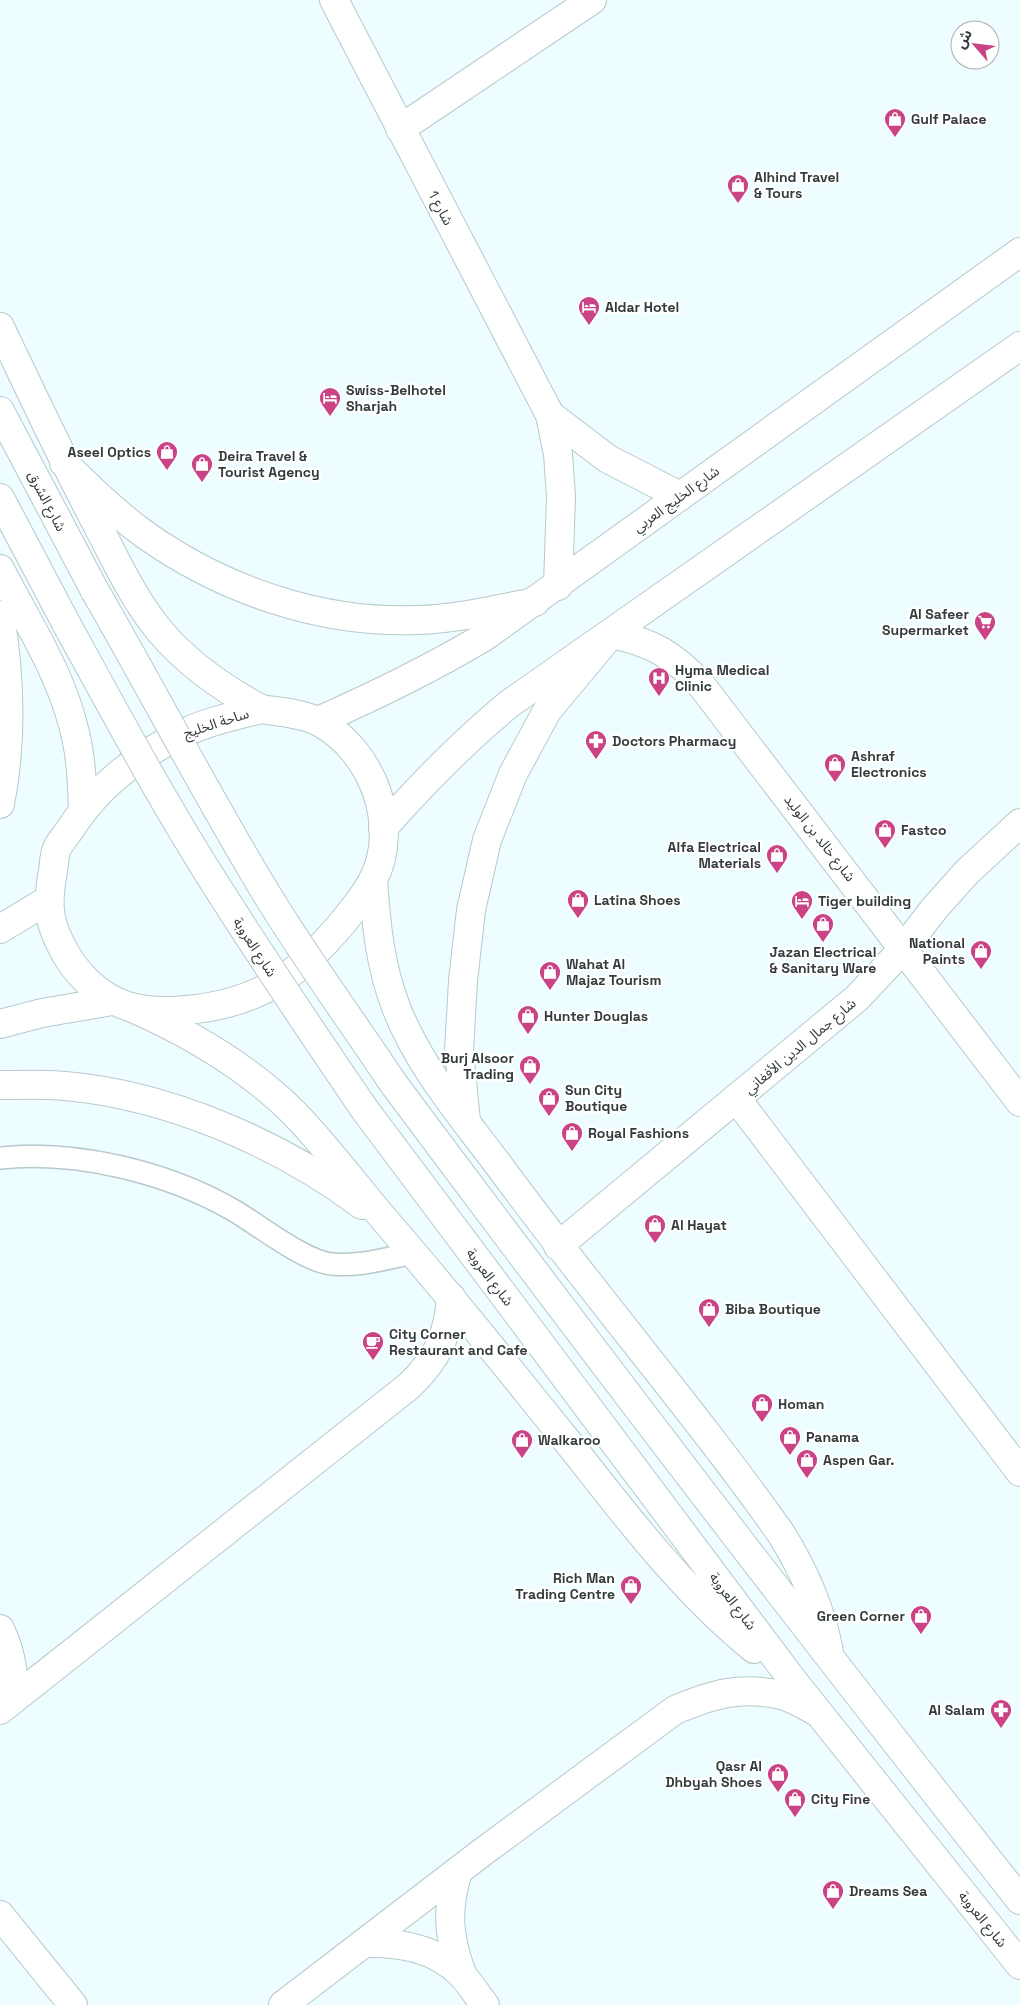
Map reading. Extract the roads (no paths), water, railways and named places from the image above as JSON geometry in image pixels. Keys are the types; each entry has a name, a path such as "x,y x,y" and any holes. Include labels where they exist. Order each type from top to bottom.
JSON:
{"main road":[{"name":"شارع 1","path":"334,0 550,415 558,454 562,496 558,586"},
{"path":"400,129 592,0"},
{"name":"شارع الخليج العربي","path":"318,721 430,669 484,637 558,586 1020,252"},
{"path":"0,327 64,463 134,594 159,630 189,661 222,688 261,709"},
{"path":"383,828 422,783 464,742 509,704 1020,346"},
{"name":"شارع الشرق","path":"0,411 95,591 152,689 206,791 264,890 393,1083 569,1319 831,1661"},
{"name":"شارع 1","path":"550,415 608,459 680,496"},
{"path":"64,463 103,501 144,534 188,561 280,602 326,614 392,620 420,620 535,602"},
{"name":"شارع العروبة","path":"0,498 134,748 206,870 282,988 365,1110 817,1712 1020,1965"},
{"path":"0,569 42,648 63,694 74,726 81,767 82,809"},
{"path":"0,615 8,692 7,747 0,804"},
{"path":"466,1121 459,1051 463,981 470,910 487,840 513,774 547,710 610,634"},
{"name":"شارع خالد بن الوليد","path":"610,634 637,639 662,650 684,666 708,694 904,948 1020,1102"},
{"name":"ساحة الخليج","path":"261,709 288,713 318,721 345,740 365,766 378,795 383,828 381,854 373,880 352,911 324,945 292,974 254,996 212,1008 171,1012 121,1004 87,982 67,959 54,931 48,900 56,851 82,809 112,779 145,754 174,738 220,719 261,709"},
{"name":"شارع جمال الدين الأفغاني","path":"558,1246 857,998 904,948 934,909 967,872 1020,823"},
{"path":"373,880 383,965 396,1006 414,1046 434,1079 558,1246 780,1532 798,1562 813,1594 824,1626 831,1661 1020,1900"},
{"path":"0,929 48,900"},
{"path":"0,1024 42,1013 121,1004 174,1026 216,1051 255,1078 309,1129 414,1253 662,1560 745,1641 791,1678"},
{"path":"0,1085 65,1086 124,1096 182,1111 237,1133 281,1156 356,1201 391,1227"},
{"path":"736,1098 1020,1472"},
{"path":"6,1705 409,1386 428,1368 441,1346 449,1322 451,1297"},
{"path":"0,1629 12,1662 14,1681 6,1705"},
{"path":"283,2005 458,1871 675,1710 709,1695 746,1690 783,1696 817,1712"},
{"path":"458,1871 451,1896 449,1923 453,1950 462,1974 485,2005"},
{"path":"0,1914 73,2005"},
{"path":"364,1943 391,1942 417,1948 441,1959 462,1974"}],"lane":[{"path":"0,1158 20,1156 68,1157 124,1168 179,1186 231,1209 303,1255 331,1264 359,1264 414,1253"}],"place":[{"name":"Gulf Palace","path":"895,138"},
{"name":"Alhind Travel & Tours","path":"738,204"},
{"name":"Aldar Hotel","path":"589,326"},
{"name":"Swiss-Belhotel Sharjah","path":"330,417"},
{"name":"Aseel Optics","path":"167,471"},
{"name":"Deira Travel & Tourist Agency","path":"202,483"},
{"name":"Al Safeer Supermarket","path":"985,641"},
{"name":"Hyma Medical Clinic","path":"659,697"},
{"name":"Doctors Pharmacy","path":"596,760"},
{"name":"Ashraf Electronics","path":"835,783"},
{"name":"Fastco","path":"885,849"},
{"name":"Alfa Electrical Materials","path":"777,874"},
{"name":"Latina Shoes","path":"578,919"},
{"name":"Tiger building","path":"802,920"},
{"name":"Jazan Electrical & Sanitary Ware","path":"823,943"},
{"name":"National Paints","path":"981,970"},
{"name":"Wahat Al Majaz Tourism","path":"550,991"},
{"name":"Hunter Douglas","path":"528,1035"},
{"name":"Burj Alsoor Trading","path":"530,1085"},
{"name":"Sun City Boutique","path":"549,1117"},
{"name":"Royal Fashions","path":"572,1152"},
{"name":"Al Hayat","path":"655,1244"},
{"name":"Biba Boutique","path":"709,1328"},
{"name":"City Corner Restaurant and Cafe","path":"373,1361"},
{"name":"Homan","path":"762,1423"},
{"name":"Panama","path":"790,1456"},
{"name":"Walkaroo","path":"522,1459"},
{"name":"Aspen Gar.","path":"807,1479"},
{"name":"Rich Man Trading Centre","path":"631,1605"},
{"name":"Green Corner","path":"921,1635"},
{"name":"Al Salam","path":"1001,1729"},
{"name":"Qasr Al Dhbyah Shoes","path":"778,1793"},
{"name":"City Fine","path":"795,1818"},
{"name":"Dreams Sea","path":"833,1910"}]}
